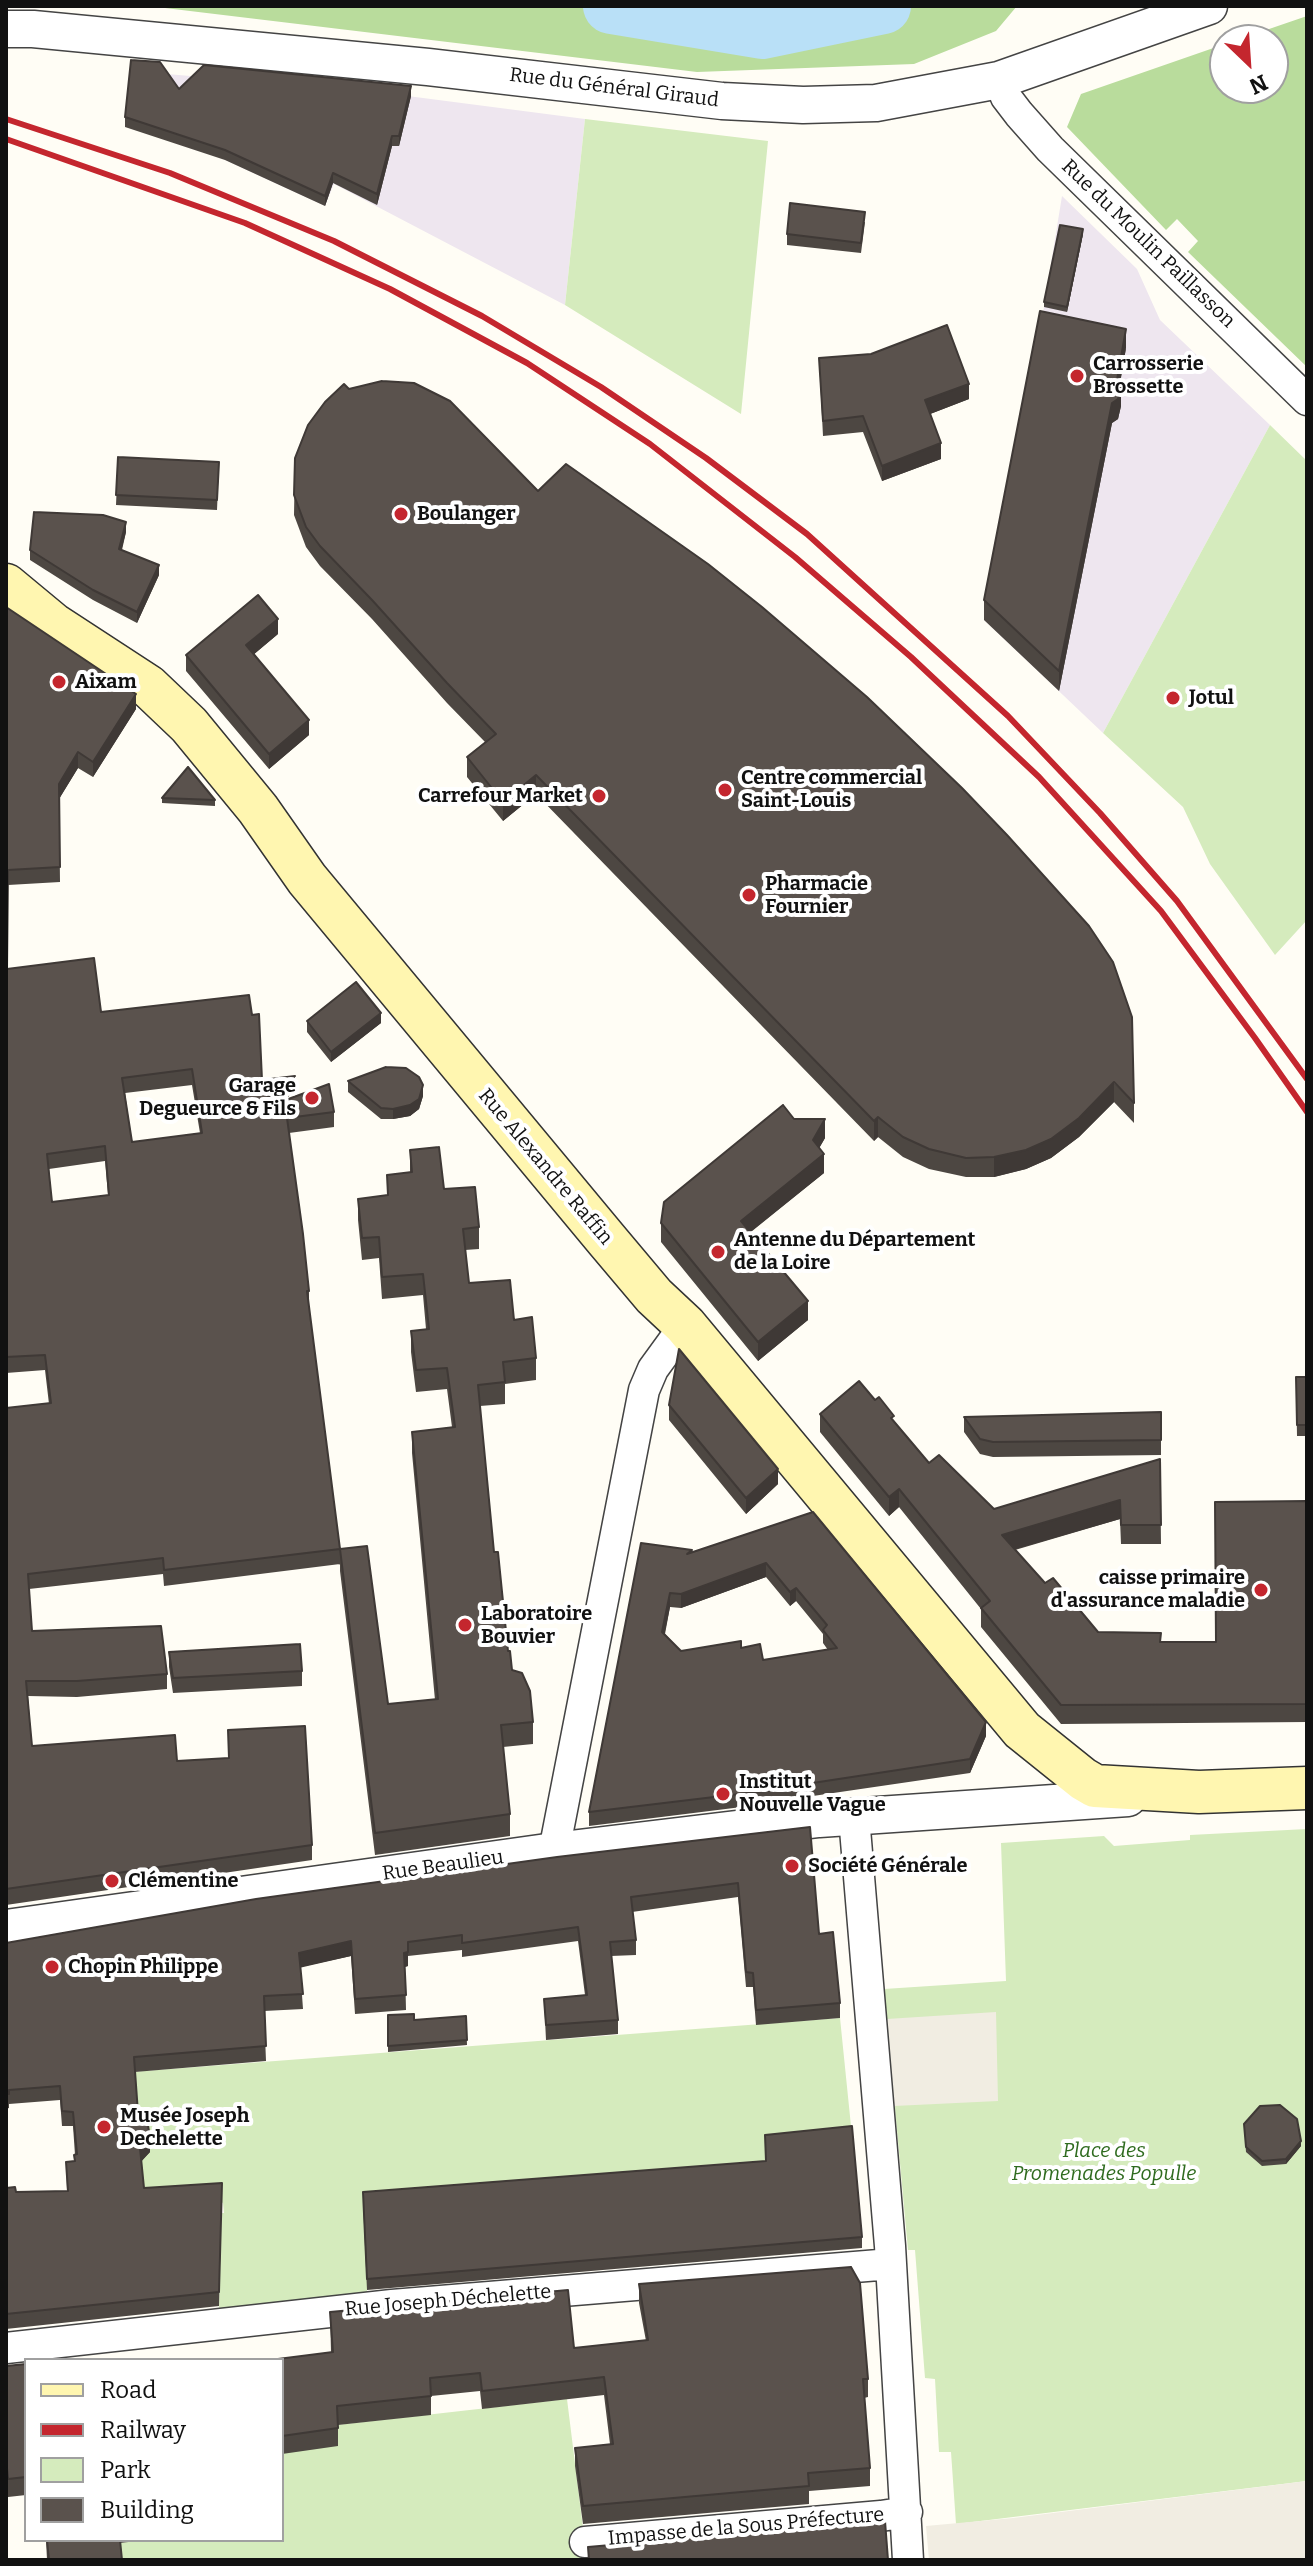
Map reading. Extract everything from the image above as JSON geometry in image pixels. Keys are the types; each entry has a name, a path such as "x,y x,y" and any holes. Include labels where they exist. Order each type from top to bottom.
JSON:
{"main road":[{"path":"6,572 53,624"},
{"name":"Rue Alexandre Raffin","path":"6,585 53,624 148,686 189,725 258,809 317,891 641,1281 685,1325 1022,1730 1095,1786 1199,1792"},
{"name":"Rue Alexandre Raffin","path":"6,602 53,624"},
{"path":"1199,1792 1307,1788"}],"street":[{"name":"Rue du Général Giraud","path":"6,29 399,64 722,101 803,105 876,103 999,80 1209,6"},
{"name":"Rue du Moulin Paillasson","path":"999,80 1006,97 1050,149 1307,400"},
{"path":"554,1851 644,1390 653,1369 685,1325"},
{"path":"1020,1805 1037,1788 1041,1769 1022,1730"},
{"name":"Rue Beaulieu","path":"6,1928 554,1851 819,1819 1199,1792"},
{"path":"868,1816 908,2560"},
{"name":"Rue Joseph Déchelette","path":"6,2348 392,2305 891,2264"},
{"name":"Impasse de la Sous Préfecture","path":"585,2542 907,2512"}],"shaded area":[{"path":"131,71 369,91 585,119 565,305 334,184 325,206 225,160"},
{"path":"1062,196 1137,269 1160,320 1270,425 1103,733 984,620 1040,331"},
{"path":"996,2012 998,2101 894,2106 887,2019"},
{"path":"1307,2481 1307,2560 929,2560 926,2526"}],"green space":[{"path":"1017,6 996,31 914,64 697,72 165,8"},
{"path":"1307,16 1307,367 1188,252 1198,241 1177,219 1166,230 1067,127 1081,94 1209,50 1209,104 1289,104 1289,24 1284,24"},
{"path":"585,119 768,141 741,414 565,305"},
{"path":"1270,425 1307,461 1307,920 1275,955 1210,864 1183,807 1103,733"},
{"name":"Place des Promenades Populle","path":"1307,1829 1307,2481 956,2524 951,2452 939,2452 935,2379 925,2378 915,2250 908,2250 884,1989 1006,1981 1001,1843 1104,1836 1114,1846 1190,1840 1190,1835"},
{"path":"840,2018 852,2136 766,2171 367,2248 367,2294 219,2309 223,2203 214,2198 144,2203 131,2072"},
{"path":"567,2399 587,2560 120,2560 119,2543 128,2542 284,2542 284,2412 337,2425"}],"building":[{"path":"131,60 160,62 179,89 204,65 411,86 399,136 392,136 377,194 333,173 325,196 225,150 125,117"},
{"path":"790,203 865,212 861,243 787,234"},
{"path":"1060,225 1083,229 1067,307 1044,302"},
{"path":"1040,311 1126,329 1117,380 1121,386 1118,399 1112,403 1059,671 984,600"},
{"path":"947,325 969,384 925,400 941,443 882,466 863,416 823,421 819,358 871,354"},
{"name":"Centre commercial Saint-Louis","path":"382,381 414,383 450,401 538,491 566,464 708,564 762,607 867,697 962,788 1089,926 1113,962 1132,1017 1134,1103 1114,1082 1079,1118 1051,1139 1026,1150 994,1157 966,1158 929,1149 903,1137 878,1117 874,1121 536,775 503,802 467,757 496,734 320,546 306,527 294,495 295,458 308,425 325,402 344,384 349,389"},
{"path":"118,457 219,462 217,500 116,495"},
{"path":"34,512 103,515 126,522 119,549 159,565 137,612 93,590 30,550"},
{"path":"258,595 278,619 246,645 309,720 269,754 186,655"},
{"path":"6,607 136,694 93,762 78,752 59,784 60,867 8,870 7,969 94,958 101,1012 249,995 252,1015 259,1014 262,1080 295,1076 245,1115 329,1084 334,1112 287,1118 340,1549 164,1570 163,1558 28,1574 32,1631 161,1626 167,1674 77,1681 26,1681 32,1746 175,1735 177,1761 229,1758 228,1730 305,1726 312,1845 6,1889 6,1408 51,1403 45,1355 6,1357","holes":["192,1069 202,1133 132,1142 122,1078","105,1146 109,1195 52,1202 47,1154"]},
{"path":"188,767 215,800 162,798"},
{"path":"356,982 381,1013 331,1052 307,1021"},
{"path":"386,1067 406,1068 419,1077 423,1085 419,1099 410,1105 381,1108 348,1081"},
{"name":"Antenne du Département de la Loire","path":"783,1105 794,1119 825,1119 813,1140 824,1154 741,1221 808,1301 758,1342 661,1223 664,1202"},
{"path":"439,1147 444,1189 475,1187 479,1227 463,1229 469,1283 510,1280 514,1320 532,1317 536,1358 503,1362 505,1382 478,1385 494,1552 498,1552 508,1651 512,1670 522,1673 530,1691 533,1722 501,1725 510,1814 375,1833 340,1549 367,1546 388,1704 438,1699 412,1432 455,1427 447,1368 416,1370 411,1331 429,1329 423,1274 382,1277 379,1237 362,1238 358,1199 388,1195 387,1175 412,1172 410,1150"},
{"path":"679,1349 778,1469 746,1498 669,1405"},
{"path":"1296,1377 1307,1377 1307,1425 1297,1425"},
{"path":"859,1381 875,1400 879,1397 894,1416 891,1418 929,1463 939,1455 994,1509 1160,1459 1161,1525 1121,1525 1120,1500 1002,1535 1045,1583 1053,1578 1098,1632 1161,1633 1160,1642 1216,1642 1215,1502 1307,1501 1307,1704 1061,1705 981,1608 990,1601 899,1489 889,1497 820,1414"},
{"path":"1161,1412 1161,1440 993,1442 980,1439 964,1417"},
{"path":"813,1512 986,1722 970,1759 806,1786 589,1812 641,1543 692,1550 687,1554","holes":["766,1563 790,1592 796,1588 827,1625 823,1630 837,1648 763,1660 760,1644 741,1648 741,1641 681,1651 662,1632 670,1593 681,1594"]},
{"path":"300,1644 302,1671 173,1678 169,1652"},
{"path":"810,1827 819,1934 833,1932 840,2003 756,2010 753,1973 746,1972 738,1883 631,1897 636,1940 610,1942 618,2020 546,2025 544,1999 587,1995 578,1927 462,1943 462,1935 408,1942 408,1952 404,1953 406,1995 355,1999 351,1941 299,1953 303,1994 264,1996 266,2046 134,2057 138,2113 147,2119 150,2138 140,2148 144,2188 222,2183 219,2292 6,2314 6,2188 15,2187 16,2192 68,2191 66,2162 75,2161 74,2155 77,2154 73,2112 62,2111 60,2086 9,2090 6,2094 6,1943 256,1899 557,1857"},
{"path":"414,2014 414,2020 466,2016 467,2040 388,2046 388,2015"},
{"path":"1280,2105 1297,2119 1301,2141 1286,2159 1262,2161 1246,2147 1244,2124 1260,2106"},
{"path":"852,2126 862,2237 367,2279 363,2192 766,2161 765,2135"},
{"path":"851,2267 860,2283 868,2379 863,2379 870,2468 808,2473 809,2486 583,2506 575,2448 613,2444 604,2377 482,2391 480,2373 430,2378 431,2396 337,2406 338,2428 284,2436 284,2358 333,2352 330,2312 568,2290 574,2348 648,2340 639,2284"},
{"path":"24,2364 24,2477 8,2479 6,2457 6,2366"},
{"path":"885,2521 888,2560 589,2560 588,2547"},
{"path":"47,2542 120,2542 122,2560 49,2560"}],"waterway":[{"path":"611,6 762,31 883,6"}],"railway":[{"path":"6,119 170,173 334,241 482,316 601,387 706,458 807,534 1008,716 1100,813 1177,901 1307,1079"},
{"path":"6,139 245,223 390,289 527,363 650,444 795,557 911,657 1039,777 1161,911 1307,1112"}],"place":[{"name":"Carrosserie Brossette","path":"1077,376"},
{"name":"Boulanger","path":"401,514"},
{"name":"Aixam","path":"59,682"},
{"name":"Jotul","path":"1173,698"},
{"name":"Centre commercial Saint-Louis","path":"725,790"},
{"name":"Carrefour Market","path":"599,796"},
{"name":"Pharmacie Fournier","path":"749,895"},
{"name":"Garage Degueurce & Fils","path":"312,1098"},
{"name":"Antenne du Département de la Loire","path":"718,1252"},
{"name":"caisse primaire d'assurance maladie","path":"1261,1590"},
{"name":"Laboratoire Bouvier","path":"465,1625"},
{"name":"Institut Nouvelle Vague","path":"723,1794"},
{"name":"Société Générale","path":"792,1866"},
{"name":"Clémentine","path":"112,1881"},
{"name":"Chopin Philippe","path":"52,1967"},
{"name":"Musée Joseph Dechelette","path":"104,2127"}]}
